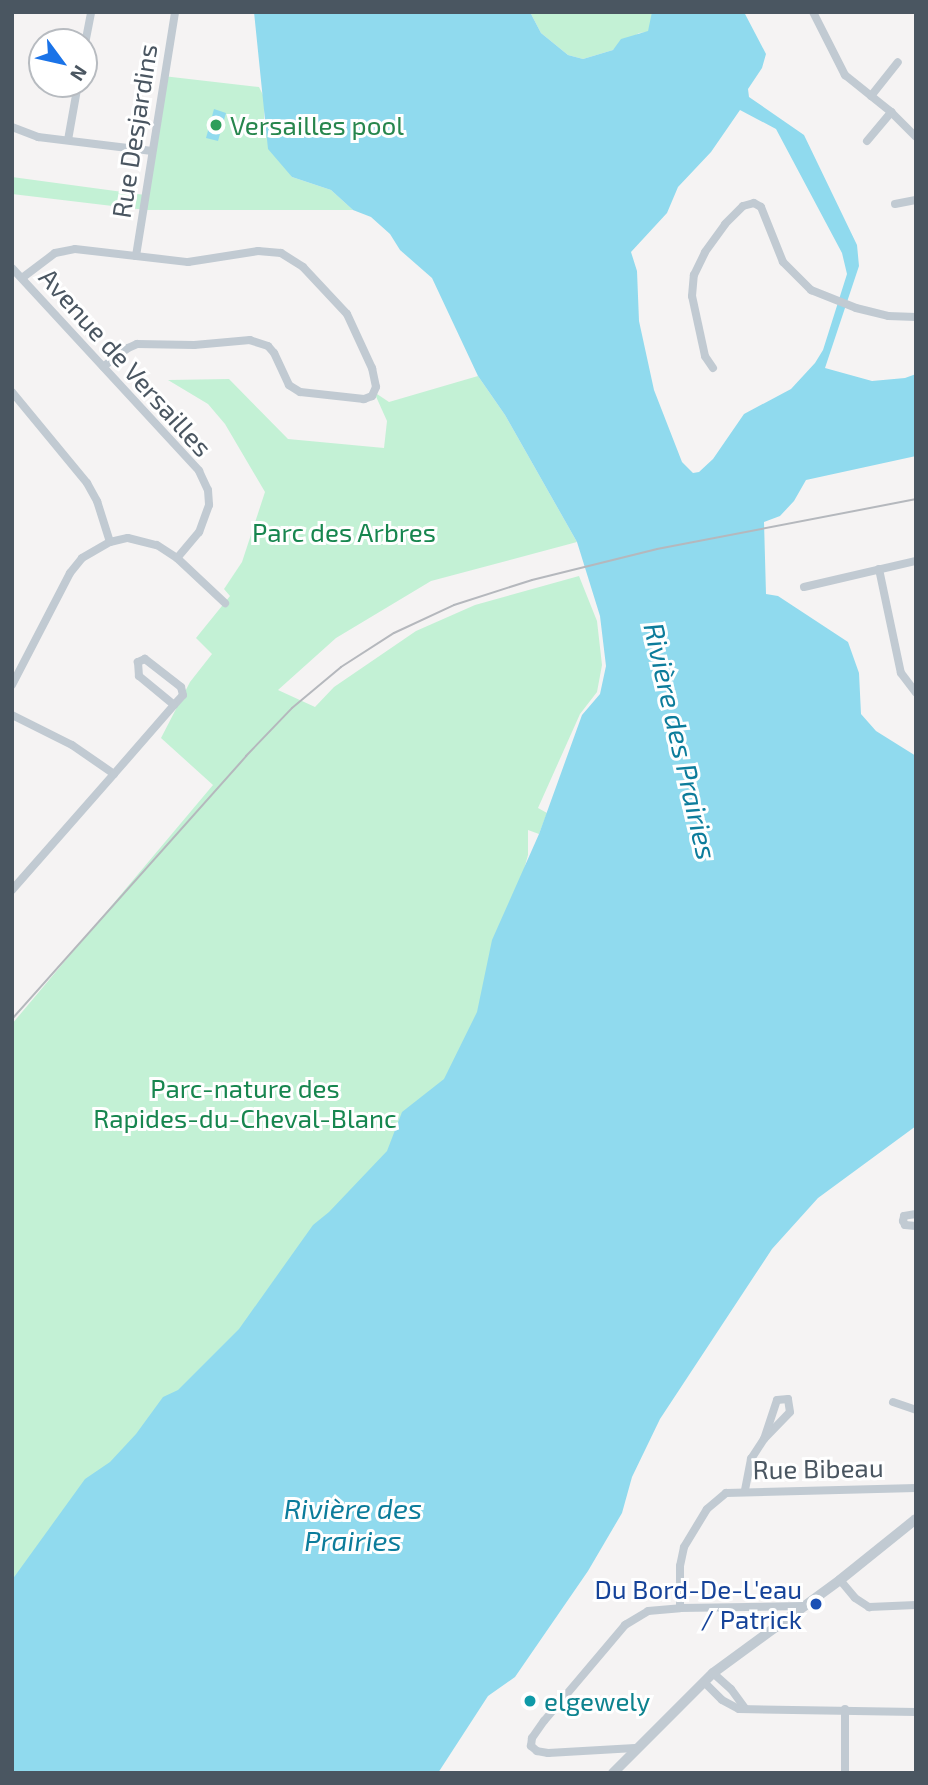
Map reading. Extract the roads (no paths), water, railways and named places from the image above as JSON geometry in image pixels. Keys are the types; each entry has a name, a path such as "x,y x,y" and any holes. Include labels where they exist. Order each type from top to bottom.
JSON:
{"street":[{"name":"Rue Desjardins","path":"136,256 175,12"},
{"path":"813,12 837,64 845,75 891,112 916,137"},
{"path":"871,96 898,62"},
{"path":"68,140 76,98"},
{"path":"867,141 891,112"},
{"path":"12,127 38,136 152,151"},
{"path":"895,204 916,200"},
{"path":"713,368 705,356 692,296 694,275 705,253 743,206 754,203 761,207 783,262 795,277 811,290 856,308 888,316 916,317"},
{"path":"22,278 45,259 65,250 188,262 271,251 290,258 318,282 347,314 372,368 376,387 372,396 353,398 300,392 289,385 274,352 259,342 250,340 194,345 137,344 117,354 103,367"},
{"name":"Avenue de Versailles","path":"12,268 199,471 208,491 204,522 177,558"},
{"path":"12,392 87,483 97,501 110,542"},
{"path":"12,684 70,573 82,558 110,542 128,538 144,540 177,558 225,603"},
{"path":"804,587 916,561"},
{"path":"878,569 901,673 916,693"},
{"path":"12,890 183,695 181,687 145,659 138,662 139,676 174,705"},
{"path":"12,715 72,745 114,774"},
{"path":"916,1214 904,1216 903,1221 905,1225 916,1226"},
{"path":"745,1490 751,1459 764,1439 790,1412 788,1399 777,1399 764,1439"},
{"path":"893,1402 916,1410"},
{"name":"Rue Bibeau","path":"680,1608 680,1566 684,1547 707,1509 726,1493 745,1490 916,1488"},
{"path":"613,1773 713,1672 840,1580 916,1519"},
{"path":"840,1580 855,1598 869,1607 916,1605"},
{"path":"635,1748 548,1753 537,1751 531,1746 532,1738 544,1721 625,1625 648,1612 680,1608 804,1606"},
{"path":"713,1672 731,1689 745,1708"},
{"path":"704,1682 722,1700 745,1708 916,1713"},
{"path":"845,1709 845,1773"}],"water":[{"name":"Rivière des Prairies","path":"254,12 530,12 541,33 568,55 583,59 613,50 621,39 648,31 652,12 744,12 766,54 762,68 748,89 749,97 804,135 857,245 859,266 825,368 872,381 905,378 916,374 916,456 806,480 794,501 780,516 764,522 766,594 778,596 848,642 859,673 861,714 876,731 916,756 916,1126 818,1198 772,1249 660,1419 632,1477 622,1513 588,1571 515,1677 488,1696 438,1773 12,1773 12,1580 85,1479 110,1462 136,1434 163,1397 178,1390 239,1329 313,1225 329,1212 387,1151 402,1112 444,1079 477,1012 492,940 539,834 582,715 600,694 606,666 600,616 577,542 505,415 478,376 432,278 400,250 390,234 371,217 353,210 331,190 292,177 268,149","holes":["740,110 776,129 842,253 847,274 823,350 815,363 791,389 744,414 713,459 699,472 693,473 682,462 654,390 639,321 637,271 631,252 667,213 678,187 711,152"]},
{"name":"Versailles pool","path":"214,109 226,113 218,141 206,138"}],"tram line":[{"path":"12,1019 292,708 341,667 394,633 454,605 532,580 657,549 916,499"}],"place":[{"name":"Versailles pool","path":"216,125"},
{"name":"Du Bord-De-L'eau / Patrick","path":"816,1604"},
{"name":"elgewely","path":"530,1701"}],"park label":[{"name":"Parc des Arbres","path":"344,532"},
{"name":"Parc-nature des Rapides-du-Cheval-Blanc","path":"245,1103"}]}
